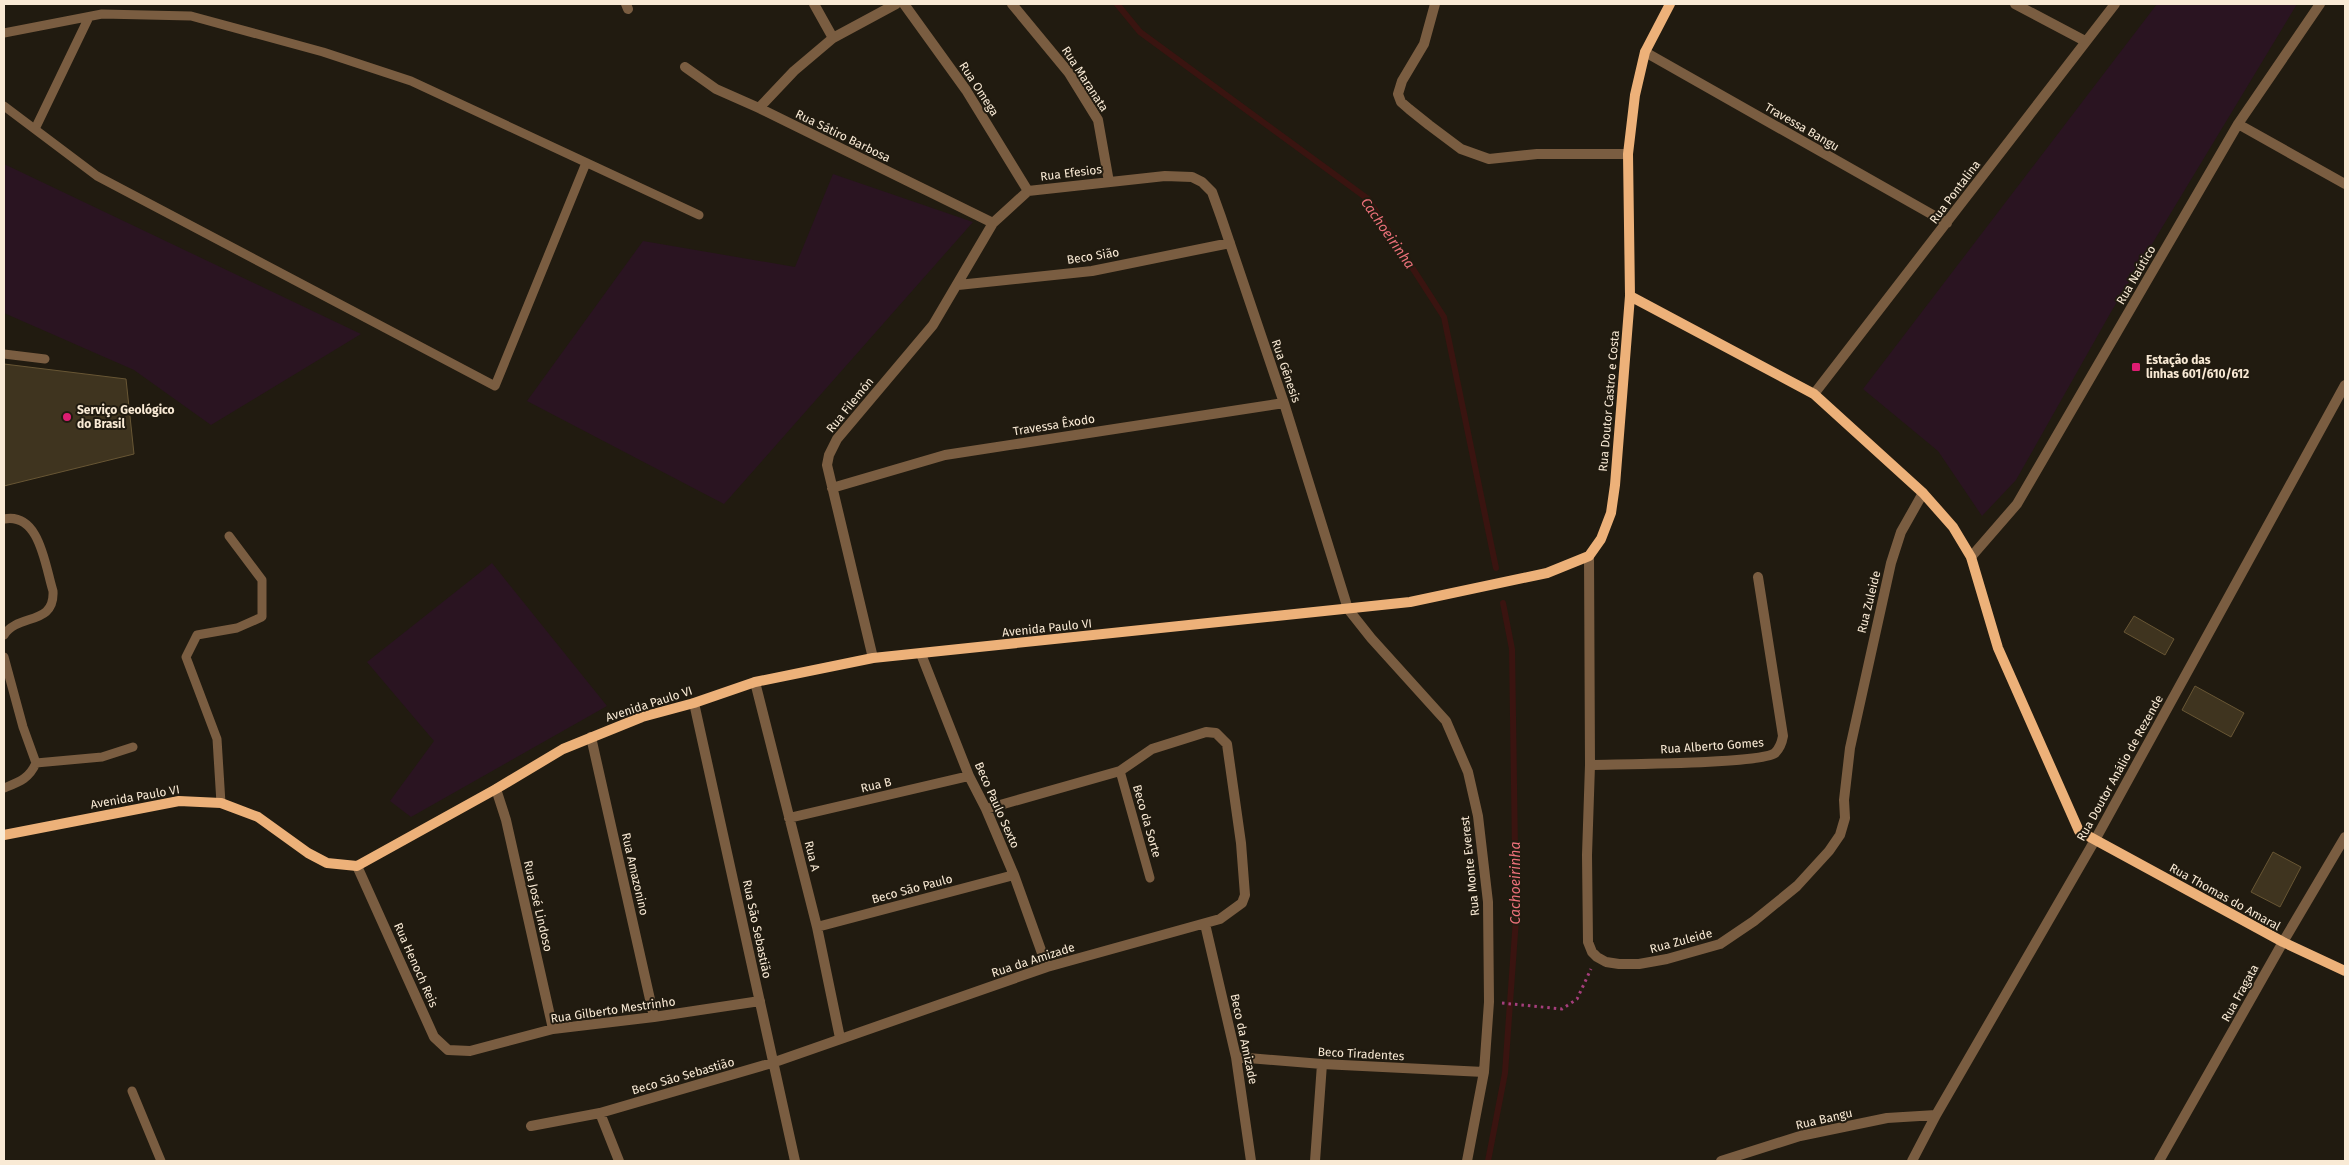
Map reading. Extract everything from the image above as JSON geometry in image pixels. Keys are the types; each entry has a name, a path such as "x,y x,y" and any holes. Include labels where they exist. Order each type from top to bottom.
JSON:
{"street":[{"path":"814,4 833,38"},
{"path":"759,108 794,70 833,38 896,4"},
{"name":"Rua Omega","path":"904,4 966,90 1028,191"},
{"name":"Rua Maranata","path":"1012,4 1069,73 1098,120 1109,182"},
{"path":"1435,4 1424,44 1402,81 1398,94 1401,102 1429,125 1461,149 1489,159 1537,154 1628,154"},
{"name":"Rua Doutor Castro e Costa","path":"1589,556 1601,539 1607,522 1615,485 1630,296 1628,154 1635,95 1644,52 1670,4"},
{"path":"2015,4 2085,41"},
{"name":"Rua Pontalina","path":"1814,394 2115,4"},
{"name":"Rua Naútico","path":"1971,556 2017,504 2238,124 2320,4"},
{"name":"Travessa Bangu","path":"1644,52 1946,224"},
{"name":"Rua Sátiro Barbosa","path":"685,67 716,89 759,108 993,224"},
{"path":"2238,124 2345,184"},
{"name":"Rua Efesios","path":"993,224 1028,191 1165,176"},
{"name":"Rua Gênesis","path":"1165,176 1192,177 1212,192 1284,403 1348,609"},
{"name":"Rua Filemón","path":"873,658 827,465 829,455 837,439 933,325 993,224"},
{"name":"Beco Sião","path":"958,285 1092,271 1230,243"},
{"name":"Rua Thomas do Amaral","path":"1630,296 1814,394 1922,493 1953,527 1971,556 1998,648 2079,831 2283,942 2345,970"},
{"name":"Rua Doutor Análio de Rezende","path":"1912,1161 1936,1115 2095,840 2345,384"},
{"name":"Travessa Êxodo","path":"832,488 945,455 1284,403"},
{"name":"Rua Zuleide","path":"1596,957 1606,962 1639,964 1667,959 1720,944 1754,921 1797,886 1835,843 1840,835 1845,818 1844,800 1850,748 1878,615 1901,532 1922,493"},
{"path":"1348,609 1410,602 1547,572 1589,556 1590,764 1587,855 1588,942 1596,957"},
{"name":"Rua Alberto Gomes","path":"1590,764 1726,760 1764,757 1775,753 1781,746 1783,736 1758,577"},
{"name":"Avenida Paulo VI","path":"4,835 179,801 221,803 258,817 308,853 326,863 357,866 496,789 563,749 642,717 694,703 755,682 873,658 1348,609"},
{"name":"Rua Monte Everest","path":"1348,609 1370,638 1446,721 1468,772 1478,816 1488,902 1489,1002 1484,1072 1467,1161"},
{"name":"Beco Paulo Sexto","path":"922,654 969,776 986,809 1014,875 1048,967"},
{"name":"Rua A","path":"755,682 817,926 840,1038"},
{"name":"Rua São Sebastião","path":"694,703 795,1161"},
{"name":"Rua da Amizade","path":"772,1063 1048,967 1220,919 1242,903 1245,895 1241,843 1227,744 1219,734 1206,732 1152,749 1120,770"},
{"name":"Rua Amazonino","path":"591,737 654,1017"},
{"path":"986,809 1120,770"},
{"name":"Rua B","path":"789,818 969,776"},
{"name":"Rua José Lindoso","path":"496,789 506,820 553,1029"},
{"name":"Rua Fragata","path":"2160,1161 2283,942 2345,838"},
{"name":"Rua Henoch Reis","path":"357,866 434,1037 448,1050 470,1051"},
{"name":"Beco São Paulo","path":"817,926 1014,875"},
{"name":"Beco da Amizade","path":"1204,924 1236,1057 1250,1161"},
{"name":"Rua Gilberto Mestrinho","path":"470,1051 553,1029 654,1017 760,1001"},
{"name":"Beco Tiradentes","path":"1236,1057 1322,1064 1484,1072"},
{"name":"Beco São Sebastião","path":"531,1126 600,1113 772,1063"},
{"path":"1315,1161 1322,1064"},
{"path":"600,1113 619,1161"},
{"name":"Rua Bangu","path":"1721,1161 1800,1136 1887,1118 1936,1115"}],"lane":[{"path":"4,33 102,14 191,16 323,52 411,81 699,215"},
{"path":"35,129 89,17"},
{"path":"4,106 97,176 495,386 586,163"},
{"path":"4,354 45,359"},
{"path":"4,519 19,519 31,527 53,591 54,601 47,612 13,626 4,635"},
{"path":"221,803 217,739 186,656 197,635 237,628 262,617 262,580 230,536"},
{"path":"4,657 23,727 36,764 30,775 24,780 4,788"},
{"path":"36,764 102,757 133,748"},
{"name":"Beco da Sorte","path":"1120,770 1150,878"},
{"path":"132,1091 161,1161"}],"path":[{"path":"1512,1004 1562,1009 1577,999 1596,957"}],"shaded area":[{"path":"2157,4 2297,4 2111,312 2016,480 1982,516 1938,451 1863,389"},
{"path":"4,164 361,334 211,425 134,370 4,313"},
{"path":"833,174 973,222 724,504 527,401 643,241 795,267"},
{"path":"492,563 607,706 411,817 390,801 434,741 367,662"}],"building":[{"name":"Serviço Geológico do Brasil","path":"4,364 126,379 134,454 4,486"},
{"path":"2134,616 2174,639 2165,655 2124,632"},
{"path":"2195,686 2244,713 2231,737 2182,710"},
{"path":"2273,852 2301,867 2280,907 2251,892"}],"waterway":[{"name":"Cachoeirinha","path":"1117,4 1140,32 1368,199 1444,317 1496,568"},
{"name":"Cachoeirinha","path":"1488,1161 1505,1073 1516,919 1512,649 1503,603"}],"place":[{"name":"Estação das linhas 601/610/612","path":"2136,367"},
{"name":"Serviço Geológico do Brasil","path":"67,417"}]}
